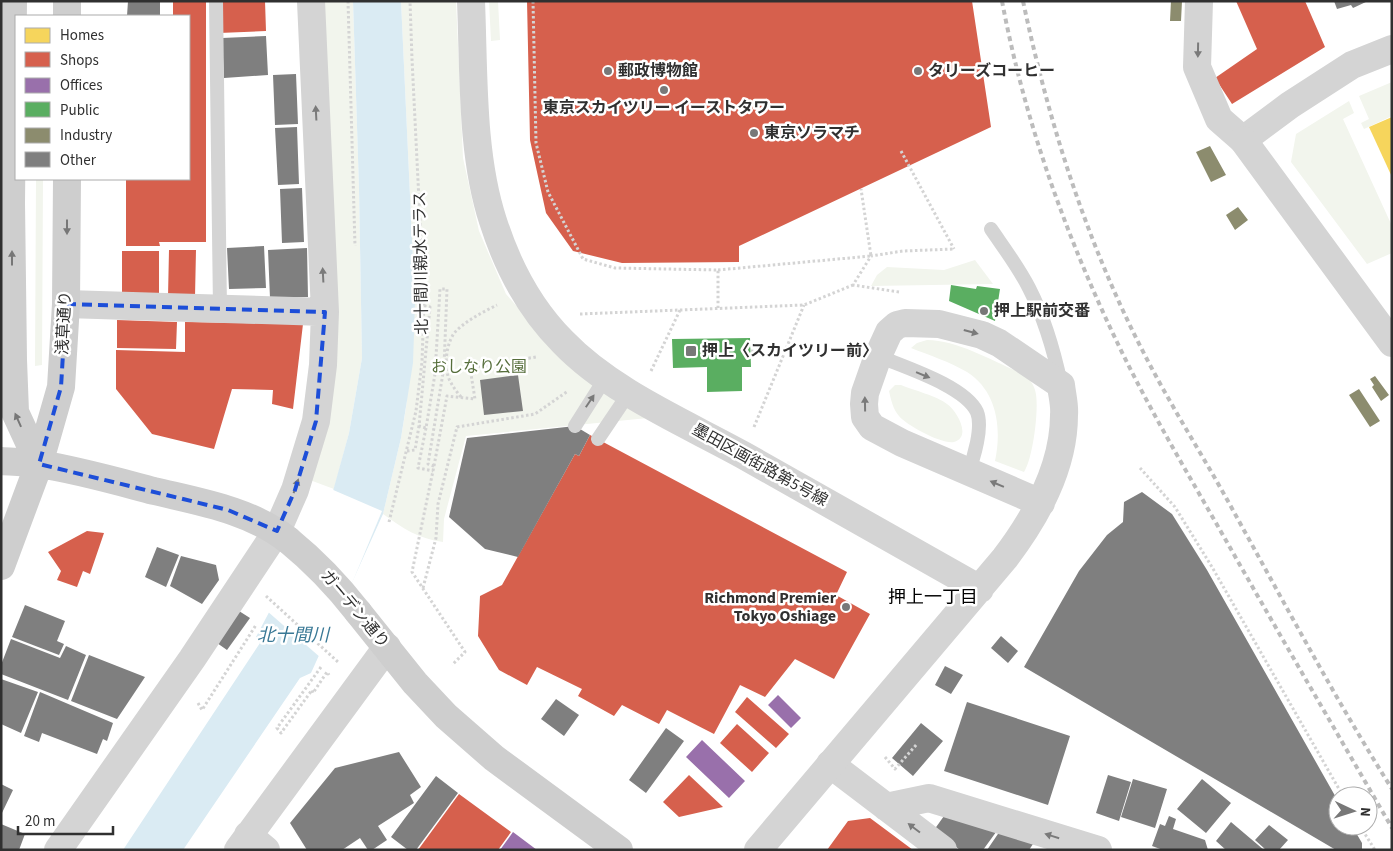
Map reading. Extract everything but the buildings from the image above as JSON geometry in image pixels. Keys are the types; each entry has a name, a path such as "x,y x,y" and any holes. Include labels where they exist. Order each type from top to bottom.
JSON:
{"main road":[{"path":"1,476 39,464 15,412 12,360 6,202 13,1"},
{"path":"67,15 68,1"},
{"name":"浅草通り","path":"1,566 39,464 61,387 66,304 67,180"},
{"name":"ガーデン通り","path":"1,461 39,464 228,510 259,521 283,536 315,562 338,587 421,689 446,716 494,758 609,847"}],"street":[{"path":"58,850 192,660 283,536 316,421 323,365 325,312 311,1"},
{"name":"墨田区画街路第5号線","path":"471,1 477,138 492,221 507,258 525,293 544,320 563,342 629,393 742,454 980,589"},
{"path":"1199,1 1197,67 1219,119 1243,140 1392,343"},
{"path":"1243,140 1290,105 1352,66 1392,49"},
{"path":"66,304 325,312"},
{"path":"758,850 980,589 1022,536 1041,503 1051,480 1062,440 1065,414 1061,385 999,343 982,335 939,324 919,322 897,325 889,332 864,393 866,417 872,427 902,443 1041,503"},
{"path":"251,845 387,647"},
{"path":"830,764 942,850"},
{"path":"886,807 929,798 1098,850"}],"lane":[{"path":"216,1 220,309"},
{"path":"991,229 1028,287 1040,312 1055,355 1061,385"},
{"path":"878,356 944,383 963,395 977,412 978,434 974,459 968,472"},
{"path":"575,426 606,377"},
{"path":"598,439 629,393"}],"path":[{"name":"北十間川親水テラス","path":"390,522 416,411 422,362 424,306 410,1"},
{"path":"532,1 536,142 548,192 584,259 615,268 718,270 903,252 954,249 901,151"},
{"path":"852,285 871,256 861,189"},
{"path":"718,270 718,308"},
{"path":"573,315 804,304 852,285 910,294 919,322"},
{"path":"433,471 418,468 435,374 440,288 447,289 446,354 449,380 462,398"},
{"path":"434,466 428,464 446,354 456,331 497,304"},
{"path":"752,432 804,304"},
{"path":"407,451 415,450 420,426 430,307 424,306"},
{"path":"651,371 680,310"},
{"path":"750,351 761,352"},
{"path":"452,665 465,652 412,572 447,396 475,399 470,368 543,355"},
{"path":"423,589 436,538 440,495 458,427 534,414 569,390"},
{"path":"420,426 426,428"},
{"path":"1140,468 1175,507 1212,567 1337,786"},
{"path":"266,596 338,662"},
{"path":"321,667 277,728 281,734 327,672 332,679"},
{"path":"884,757 895,769 917,744"},
{"path":"1366,836 1375,850"}],"highlighted area":[{"path":"66,304 325,312 316,421 295,490 277,531 228,510 39,464 61,387"}],"green space":[{"path":"323,1 353,1 359,189 362,358 349,433 334,489 307,479"},
{"name":"おしなり公園","path":"401,1 456,1 463,158 479,231 506,294 547,341 648,418 466,436 444,519 443,542 434,541 411,532 383,514 406,408 415,304"},
{"path":"489,1 498,1 500,40 491,41"},
{"path":"1392,82 1392,116 1364,129 1361,123 1369,119 1359,96"},
{"path":"1349,101 1354,113 1343,119 1392,226 1392,253 1367,264 1291,162 1296,134"},
{"path":"36,180 43,180 42,365 35,366"},
{"path":"975,260 993,284 871,286 877,275 887,267 944,270"},
{"path":"927,340 952,344 977,353 1024,374 1031,381 1037,407 1033,444 1024,472 995,461 998,436 995,411 985,389 977,380 954,365 911,348 917,343"},
{"path":"895,385 901,385 925,393 951,407 961,424 962,435 959,439 954,442 942,440 925,434 903,420 892,404 889,391"}],"water":[{"name":"北十間川","path":"353,1 401,1 415,304 413,363 401,438 383,514 311,673 300,678 183,850 123,850 260,643 256,637 333,491 349,433 362,358"}],"pier":[{"path":"331,489 382,511 321,658 267,611"}],"railway":[{"path":"1002,1 1022,88 1048,175 1080,260 1117,342 1171,444 1392,828"},
{"path":"1023,1 1046,95 1074,188 1090,233 1128,322 1160,384 1225,495 1312,653 1392,789"}],"place":[{"name":"郵政博物館","path":"608,71"},
{"name":"タリーズコーヒー","path":"918,71"},
{"name":"東京スカイツリー イーストタワー","path":"664,90"},
{"name":"東京ソラマチ","path":"754,133"},
{"name":"押上駅前交番","path":"984,311"},
{"name":"押上〈スカイツリー前〉","path":"691,351"},
{"name":"Richmond Premier Tokyo Oshiage","path":"846,607"}],"district":[{"name":"押上一丁目","path":"933,597"}]}
